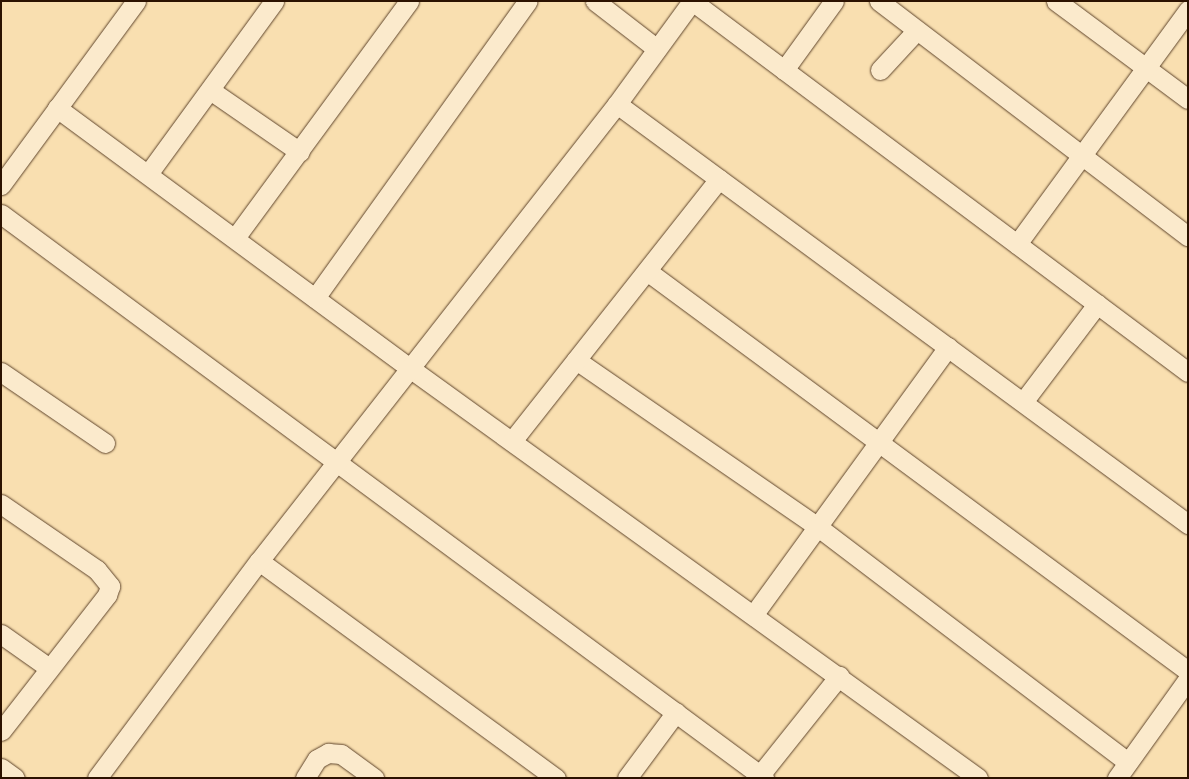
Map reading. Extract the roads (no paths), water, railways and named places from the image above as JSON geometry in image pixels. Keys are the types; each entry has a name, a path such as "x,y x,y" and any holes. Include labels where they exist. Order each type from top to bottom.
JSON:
{"street":[{"path":"1,185 136,1"},
{"path":"148,174 274,1"},
{"path":"235,238 409,1"},
{"path":"315,298 528,1"},
{"path":"595,1 657,49"},
{"path":"97,778 259,561 337,464 617,104 692,1 1188,372"},
{"path":"784,70 834,1"},
{"path":"880,1 1188,236"},
{"path":"1056,1 1188,99"},
{"path":"1017,244 1188,10"},
{"path":"880,70 917,30"},
{"path":"210,90 300,152"},
{"path":"617,104 1188,524"},
{"path":"57,108 411,369 754,614 978,778"},
{"path":"512,441 719,179"},
{"path":"1,214 762,776 839,676"},
{"path":"647,270 878,444 1188,671"},
{"path":"1023,402 1097,304"},
{"path":"754,614 948,348"},
{"path":"576,360 818,527 1128,762"},
{"path":"1,372 105,443"},
{"path":"1,504 101,573 110,586 107,595 1,732"},
{"path":"259,561 556,778"},
{"path":"1,634 49,668"},
{"path":"1117,778 1188,679"},
{"path":"627,778 676,712"},
{"path":"304,778 317,759 328,753 341,754 374,778"},
{"path":"1,768 15,778"}]}
